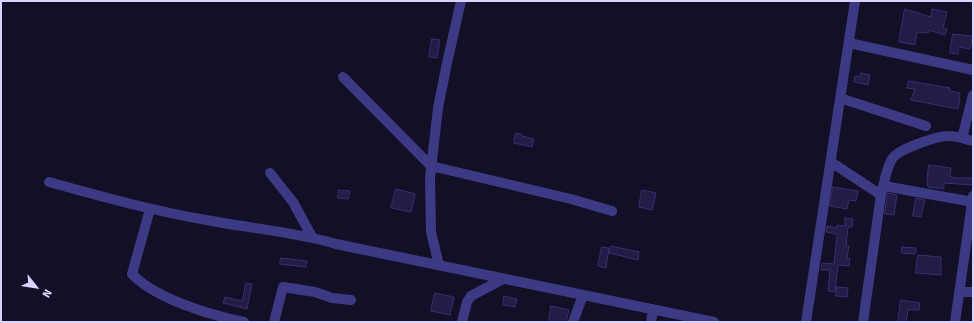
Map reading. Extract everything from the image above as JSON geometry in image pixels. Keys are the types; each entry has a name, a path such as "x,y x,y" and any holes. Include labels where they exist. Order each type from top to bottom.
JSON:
{"street":[{"path":"439,265 431,232 431,166 438,108 461,1"},
{"path":"806,322 855,1"},
{"path":"849,43 973,70"},
{"path":"343,77 431,166 556,195 612,211"},
{"path":"962,138 973,95"},
{"path":"840,98 926,126"},
{"path":"863,322 883,190 892,158 901,152 940,137 950,136 973,141"},
{"path":"830,162 883,190 972,200 955,322"},
{"path":"270,173 293,202 312,237"},
{"path":"49,182 150,209 312,237 336,244 714,322"},
{"path":"150,209 132,274 163,296 223,318 244,322"},
{"path":"462,322 467,302 471,296 503,279"},
{"path":"274,322 283,287 315,292 332,298 352,300"},
{"path":"959,292 973,292"},
{"path":"573,322 583,296"},
{"path":"650,322 653,310"}],"building":[{"path":"905,9 931,17 932,9 947,12 943,28 947,29 945,35 929,30 928,33 917,32 915,45 899,42"},
{"path":"953,34 973,36 970,49 959,47 958,54 950,53"},
{"path":"432,39 440,40 437,58 429,57"},
{"path":"861,73 870,75 868,85 854,82 855,76 860,77"},
{"path":"909,81 950,88 950,91 960,93 958,109 911,100 915,89 907,88"},
{"path":"516,133 534,139 532,147 514,143"},
{"path":"929,165 951,168 950,176 955,178 973,178 973,185 944,183 944,189 928,187 927,182"},
{"path":"833,187 858,191 856,201 849,200 847,209 830,206"},
{"path":"396,189 415,194 411,212 391,208"},
{"path":"339,190 350,191 348,199 338,198"},
{"path":"642,190 656,193 652,210 639,207"},
{"path":"888,193 897,195 894,215 885,214"},
{"path":"916,198 925,200 921,217 913,216"},
{"path":"845,218 853,219 852,227 848,227 846,246 849,246 847,258 850,259 849,266 838,265 835,292 828,291 830,270 821,270 822,263 834,264 837,235 826,232 827,226 837,228 837,225 845,226"},
{"path":"611,246 639,252 638,260 609,253"},
{"path":"602,247 609,248 606,268 598,266"},
{"path":"902,247 916,248 915,254 902,253"},
{"path":"918,255 941,257 941,275 916,273"},
{"path":"281,258 307,261 306,267 280,264"},
{"path":"246,283 252,284 247,309 223,303 225,297 242,301"},
{"path":"837,287 848,288 847,297 836,296"},
{"path":"435,293 454,297 450,315 431,311"},
{"path":"504,296 517,299 515,307 503,305"},
{"path":"901,300 920,303 919,310 908,310 906,322 898,322"},
{"path":"551,306 569,310 566,322 549,322"}]}
